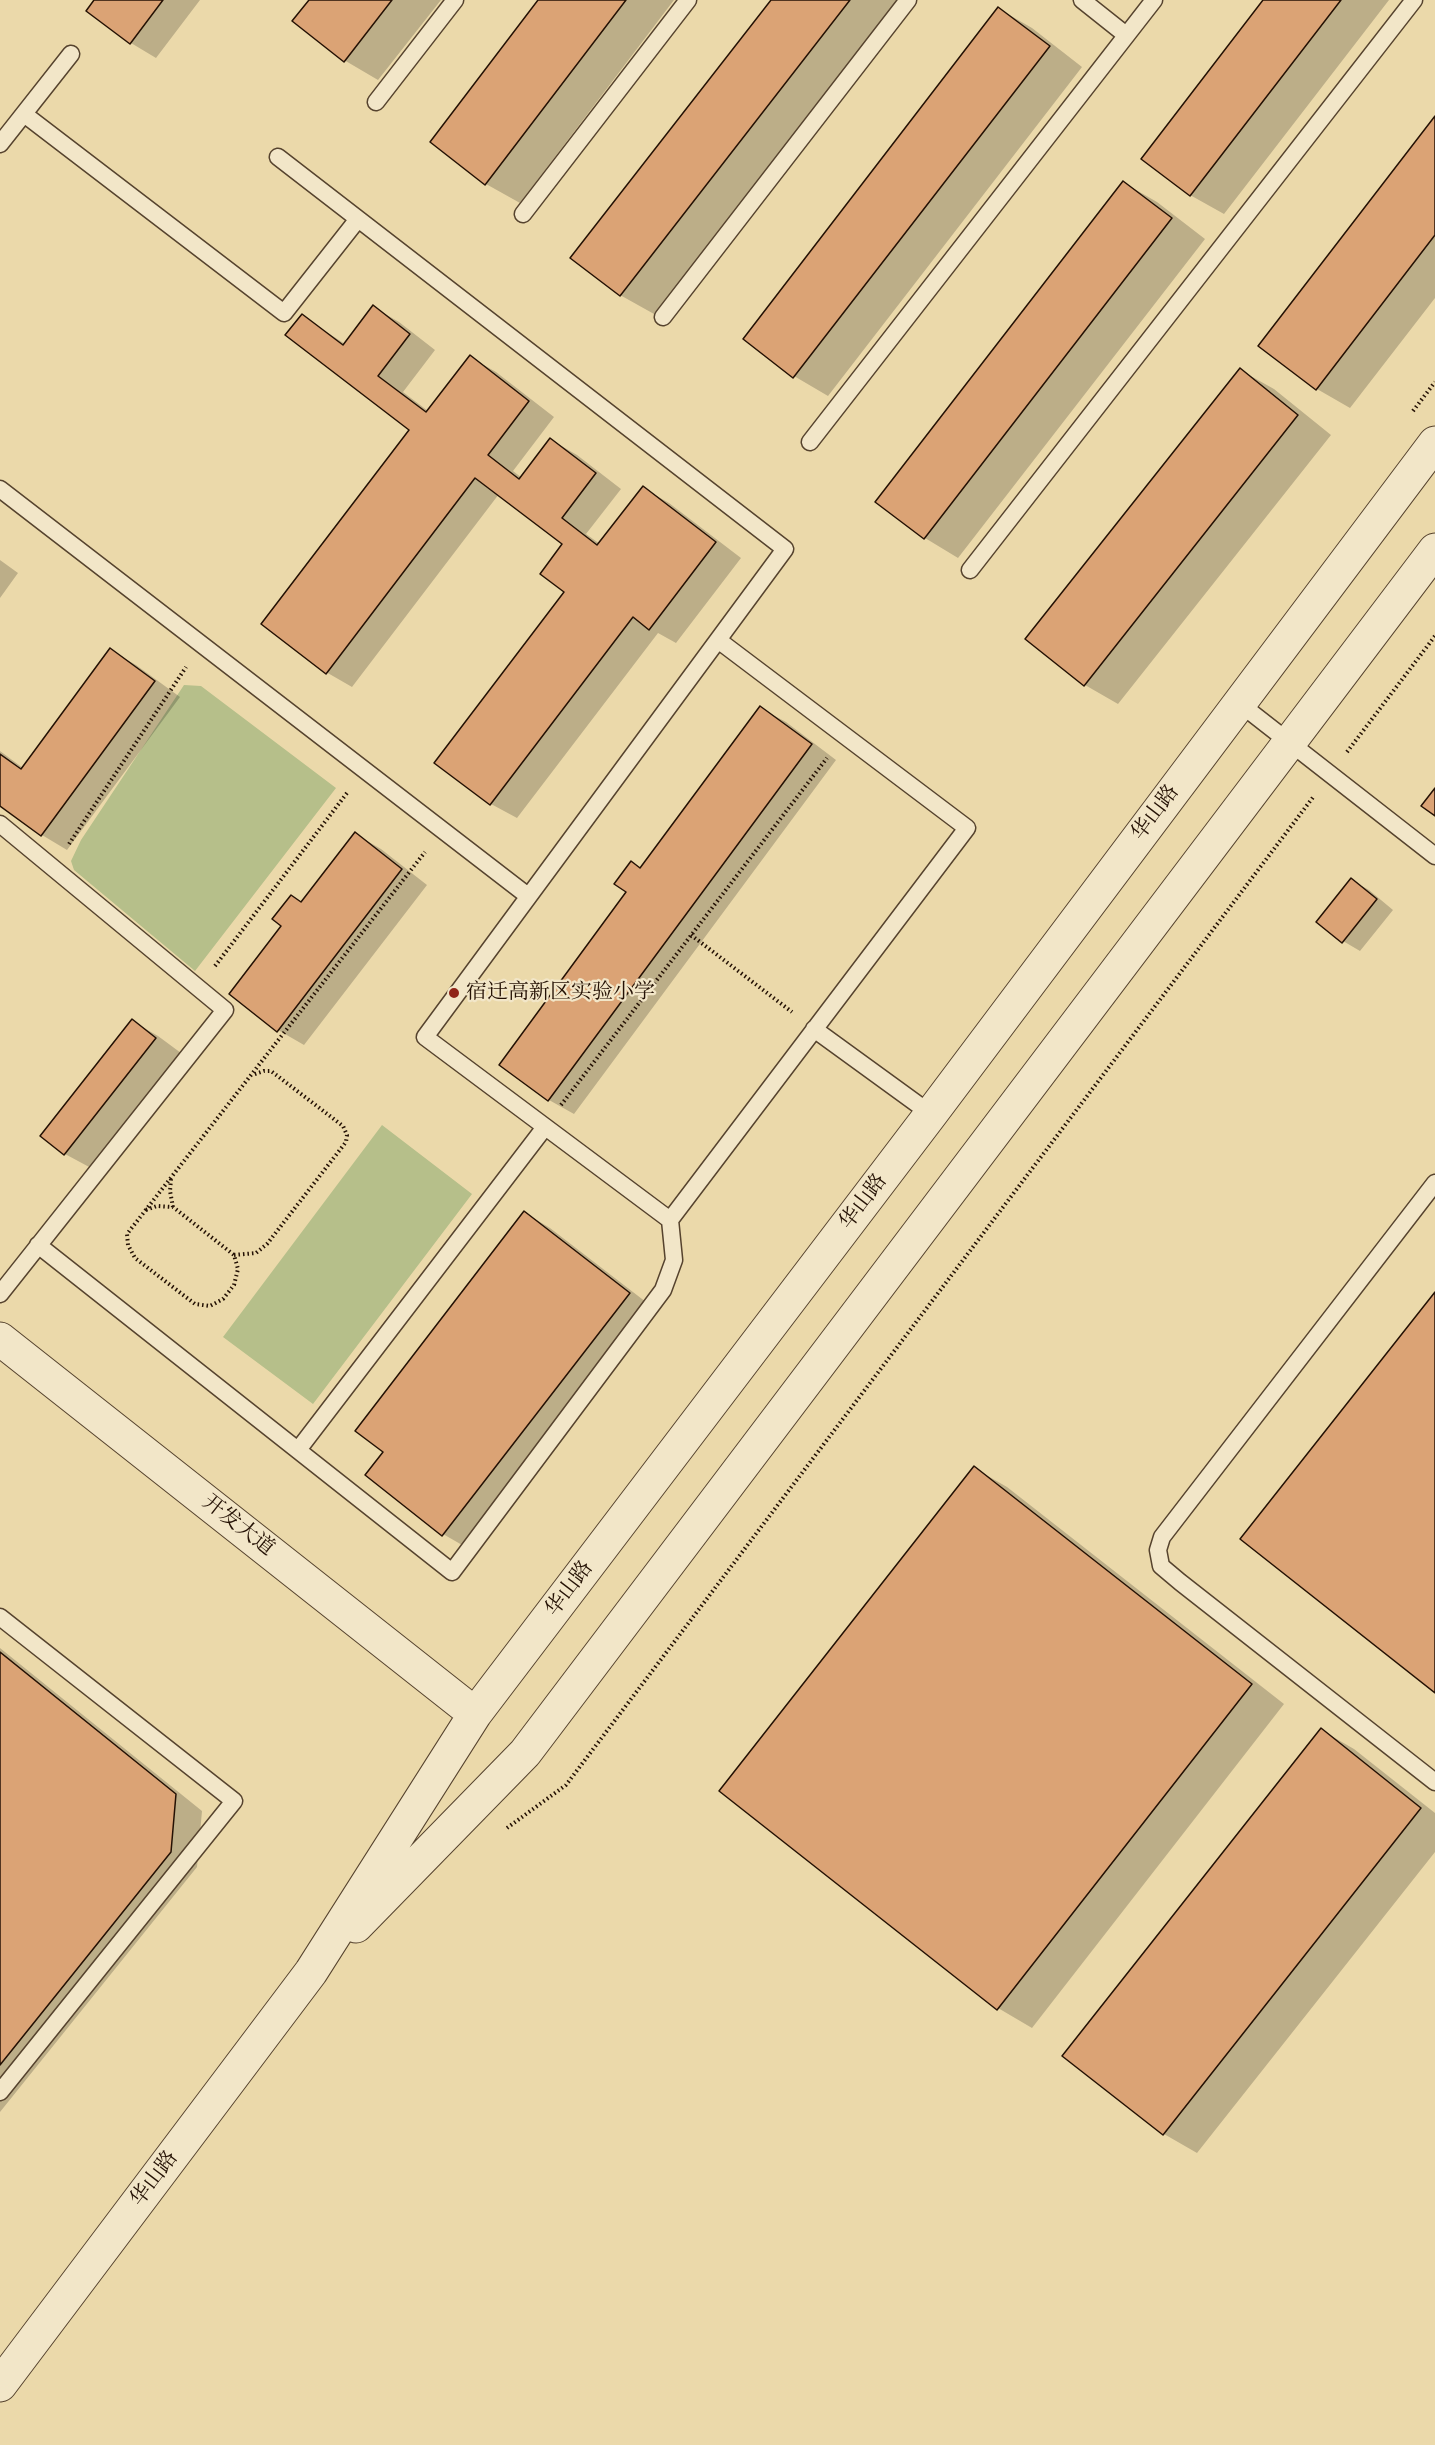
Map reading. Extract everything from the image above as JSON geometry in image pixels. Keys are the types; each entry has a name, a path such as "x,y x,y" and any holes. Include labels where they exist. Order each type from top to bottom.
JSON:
{"street":[{"name":"华山路","path":"0,2385 310,1972 475,1714 1435,443"},
{"name":"华山路","path":"310,1972 525,1753 1435,550"},
{"name":"开发大道","path":"0,1339 475,1714"}],"lane":[{"path":"376,102 455,0"},
{"path":"523,214 688,0"},
{"path":"663,317 908,0"},
{"path":"1082,0 1126,35"},
{"path":"810,442 1154,0"},
{"path":"970,570 1414,0"},
{"path":"0,144 71,54"},
{"path":"24,114 284,313 358,219"},
{"path":"278,157 785,549 425,1037 670,1220"},
{"path":"0,489 528,896"},
{"path":"38,1245 452,1572 663,1290 674,1260 670,1220 967,828 718,640"},
{"path":"1239,703 1435,856"},
{"path":"0,824 225,1010 0,1293"},
{"path":"814,1029 930,1114"},
{"path":"298,1450 545,1127"},
{"path":"1435,1183 1162,1537 1158,1551 1161,1566 1180,1582 1435,1782"},
{"path":"0,1617 234,1801 0,2092"}],"path":[{"path":"500,1834 566,1785 1435,636"},
{"path":"53,868 201,644"},
{"path":"545,1127 845,735"},
{"path":"198,988 364,770"},
{"path":"146,1210 157,1206 173,1207 234,1255 238,1269 234,1285 223,1299 210,1306 195,1304 135,1258 128,1245 127,1234 442,830"},
{"path":"691,935 814,1029"},
{"path":"234,1255 256,1253 267,1244 346,1142 347,1136 343,1126 271,1071 251,1075"},
{"path":"172,1177 170,1191 173,1207"}],"green space":[{"path":"184,685 201,686 336,788 195,971 74,870 71,861 81,840"},
{"path":"382,1125 472,1194 313,1404 223,1337"}],"building":[{"path":"94,0 163,0 130,44 86,11"},
{"path":"309,0 392,0 344,62 292,21"},
{"path":"538,0 626,0 485,185 430,142"},
{"path":"771,0 850,0 620,296 570,258"},
{"path":"1263,0 1341,0 1190,196 1141,159"},
{"path":"998,7 1050,46 793,378 743,339"},
{"path":"1435,116 1435,235 1316,390 1258,346"},
{"path":"1123,181 1172,218 924,539 875,502"},
{"path":"373,305 410,334 378,376 426,412 470,355 529,401 488,455 519,479 550,438 596,473 562,518 597,545 643,486 716,542 649,630 633,617 490,805 434,763 564,592 540,574 562,544 475,478 326,674 261,624 409,430 285,335 302,314 343,345"},
{"path":"1240,368 1298,415 1084,686 1025,639"},
{"path":"110,648 155,681 41,836 0,806 0,754 21,769"},
{"path":"760,706 812,744 548,1101 499,1065 626,892 614,884 631,861 640,868"},
{"path":"1435,788 1435,816 1421,806"},
{"path":"355,832 402,869 277,1032 229,994 281,926 272,919 291,895 301,902"},
{"path":"1351,878 1377,899 1342,943 1316,922"},
{"path":"132,1019 156,1038 64,1155 40,1136"},
{"path":"524,1211 630,1293 442,1536 365,1475 383,1452 355,1431"},
{"path":"1435,1292 1435,1693 1240,1539"},
{"path":"974,1466 1252,1684 997,2010 719,1791"},
{"path":"0,1652 176,1794 171,1852 0,2065"},
{"path":"1321,1728 1421,1808 1163,2135 1062,2056"}],"place":[{"name":"宿迁高新区实验小学","path":"454,993"}]}
